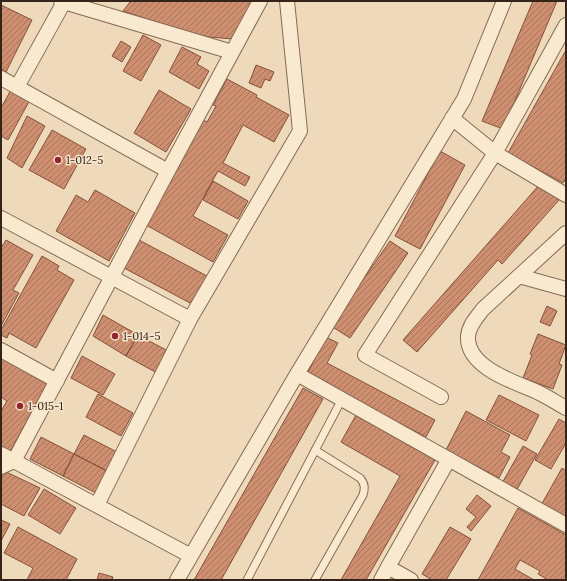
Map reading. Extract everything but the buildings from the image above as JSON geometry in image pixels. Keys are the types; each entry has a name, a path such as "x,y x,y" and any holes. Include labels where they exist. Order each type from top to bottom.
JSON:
{"street":[{"path":"17,87 65,1 232,52"},
{"path":"1,467 14,461 260,1"},
{"path":"97,505 190,319 300,131 287,1"},
{"path":"177,580 297,374 464,99 504,1"},
{"path":"441,397 366,355 495,153 566,25"},
{"path":"1,78 168,171"},
{"path":"452,118 495,153 566,195"},
{"path":"1,218 190,319"},
{"path":"566,233 483,309 472,324 468,336 474,356 495,373 506,380 544,395 566,408"},
{"path":"519,276 566,289"},
{"path":"1,350 57,381"},
{"path":"297,374 566,525"},
{"path":"1,454 191,556"},
{"path":"381,580 449,459"},
{"path":"388,566 412,580"}],"lane":[{"path":"247,580 342,399"},
{"path":"314,580 363,495 365,488 363,481 360,478 315,450"}],"place":[{"name":"1-012-5","path":"58,160"},
{"name":"1-014-5","path":"115,336"},
{"name":"1-015-1","path":"20,406"}]}
